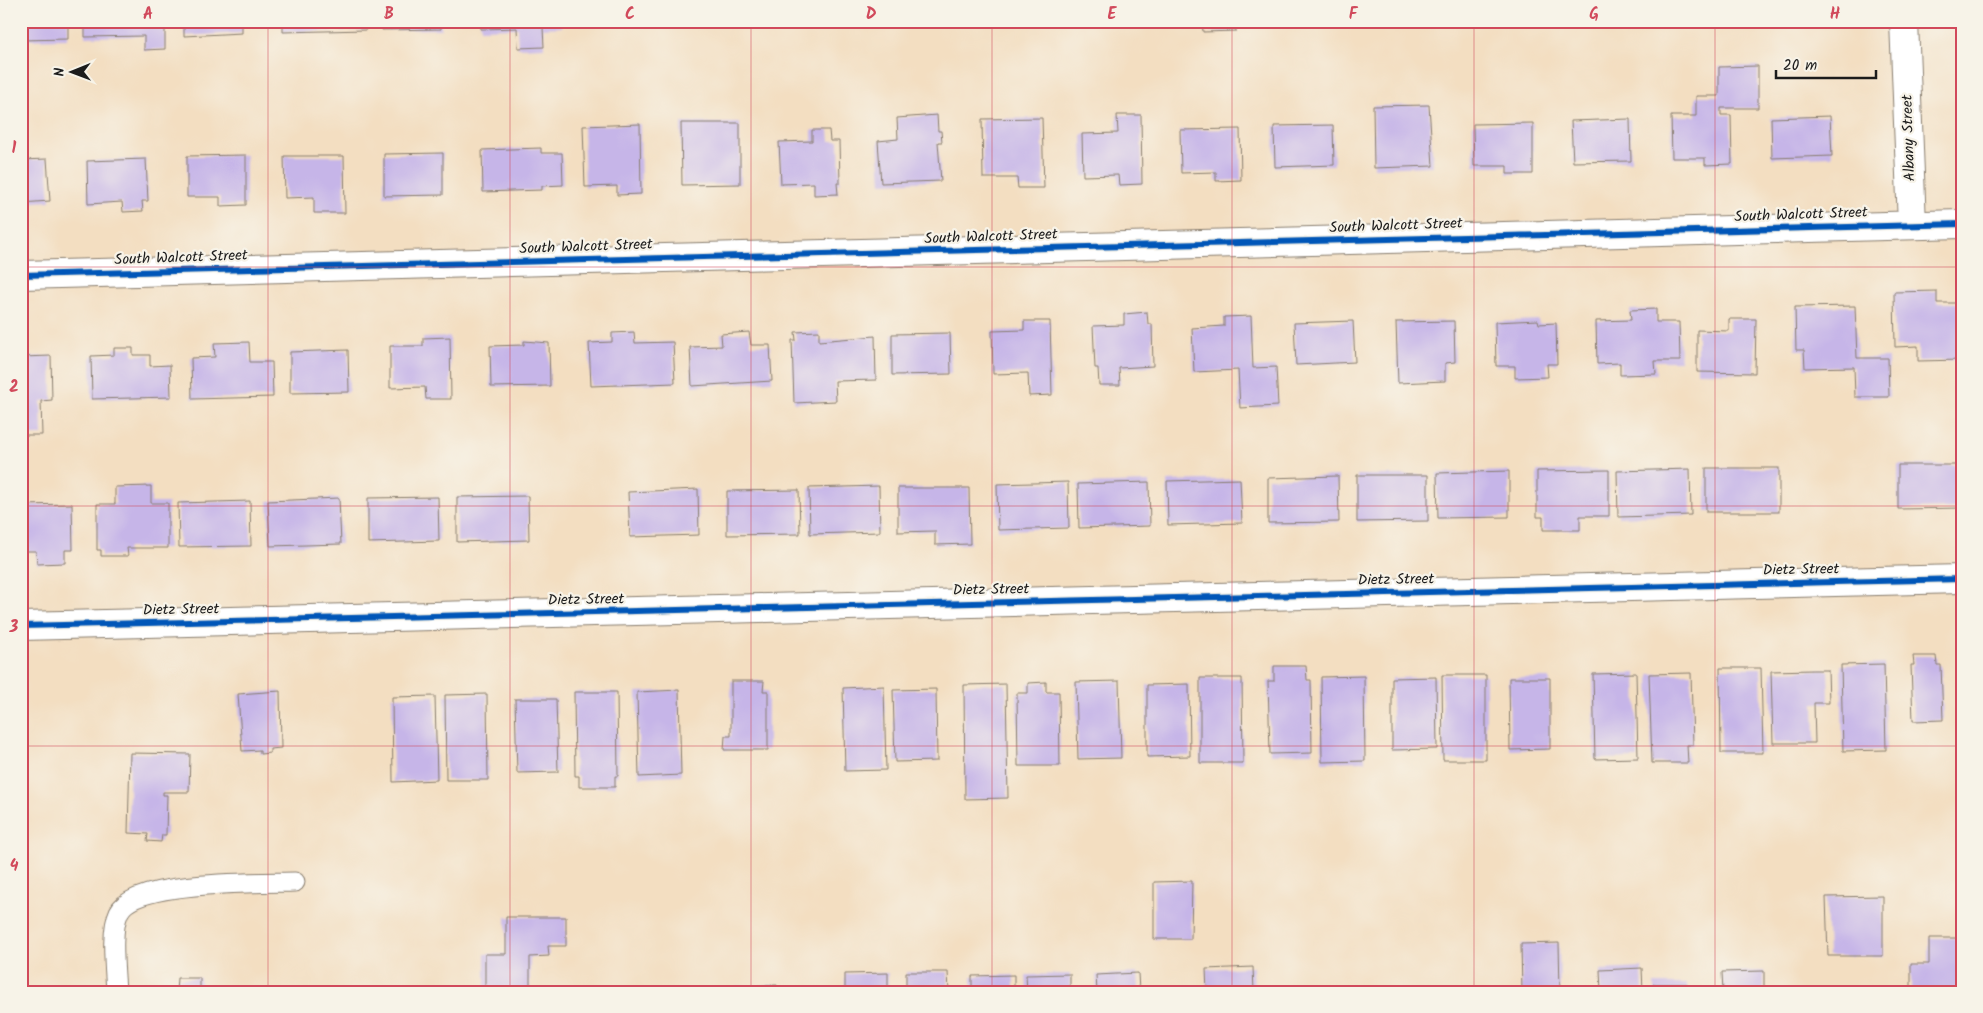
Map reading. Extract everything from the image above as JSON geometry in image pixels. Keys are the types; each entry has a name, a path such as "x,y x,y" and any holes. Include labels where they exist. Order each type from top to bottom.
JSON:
{"street":[{"name":"Albany Street","path":"1904,21 1912,225"},
{"name":"South Walcott Street","path":"21,275 1962,224"},
{"name":"Dietz Street","path":"21,626 1962,579"}],"lane":[{"path":"116,992 115,930 119,912 126,902 146,894 188,886 295,882"}],"building":[{"path":"21,21 68,21 68,39 21,40"},
{"path":"85,21 165,21 165,49 144,50 144,36 85,37"},
{"path":"184,21 242,21 242,33 184,36"},
{"path":"283,21 365,21 366,30 283,32"},
{"path":"382,21 441,21 441,29 382,30"},
{"path":"480,21 562,21 562,27 543,28 544,47 518,48 517,28 481,29"},
{"path":"580,21 638,21 638,24 580,25"},
{"path":"1202,21 1236,21 1236,31 1203,32"},
{"path":"1297,21 1338,21 1338,23 1297,24"},
{"path":"1758,66 1758,108 1721,108 1721,115 1731,115 1732,164 1705,165 1705,158 1672,158 1671,116 1696,116 1696,96 1719,96 1719,67"},
{"path":"1429,105 1433,166 1374,168 1373,106"},
{"path":"937,115 938,131 941,131 942,142 938,142 941,181 881,183 878,141 898,139 897,118"},
{"path":"1117,115 1141,115 1142,184 1119,185 1118,175 1083,176 1082,134 1118,133"},
{"path":"1830,116 1832,156 1772,158 1771,118"},
{"path":"1042,118 1044,188 1018,188 1017,178 983,178 982,119"},
{"path":"1630,119 1631,161 1573,162 1571,121"},
{"path":"681,123 740,123 740,184 682,185"},
{"path":"1533,123 1533,174 1507,174 1507,166 1474,166 1473,124"},
{"path":"640,124 641,194 617,195 617,186 585,187 583,126"},
{"path":"1333,125 1334,165 1275,167 1274,126"},
{"path":"1240,129 1241,180 1216,181 1216,172 1181,173 1180,130"},
{"path":"812,130 829,130 830,141 839,141 840,183 837,183 838,194 814,195 814,183 781,184 779,142 812,141"},
{"path":"541,148 541,153 562,153 563,185 542,186 542,190 483,192 482,150"},
{"path":"443,153 443,195 384,196 384,154"},
{"path":"246,155 246,205 220,206 220,197 187,197 187,156"},
{"path":"284,156 344,156 345,213 314,213 314,197 285,198"},
{"path":"47,159 50,201 21,203 21,160"},
{"path":"146,159 148,201 142,201 143,211 123,212 122,202 88,204 87,161"},
{"path":"1937,291 1937,303 1962,303 1962,360 1918,361 1918,346 1895,347 1894,292"},
{"path":"1855,306 1857,358 1888,358 1889,397 1855,397 1854,367 1805,368 1804,350 1796,350 1795,307"},
{"path":"1656,309 1656,322 1679,322 1680,361 1655,361 1656,374 1620,375 1620,363 1597,364 1596,321 1631,320 1630,310"},
{"path":"1147,312 1148,324 1152,324 1153,366 1119,368 1120,385 1099,385 1098,368 1095,368 1093,326 1124,325 1124,314"},
{"path":"1251,316 1253,368 1276,367 1278,406 1240,408 1238,370 1194,372 1192,328 1224,326 1224,317"},
{"path":"1729,319 1756,319 1755,373 1697,372 1697,330 1729,331"},
{"path":"1538,320 1539,324 1556,323 1557,364 1547,364 1548,377 1515,378 1515,366 1496,366 1495,322"},
{"path":"1024,321 1050,321 1052,395 1029,396 1028,373 993,374 992,331 1024,330"},
{"path":"1353,321 1355,362 1296,365 1294,323"},
{"path":"1454,321 1455,362 1445,363 1445,381 1398,383 1396,322"},
{"path":"819,331 819,341 875,336 876,380 835,381 836,401 794,403 792,340 796,340 795,332"},
{"path":"634,332 635,343 673,342 675,383 591,386 589,343 612,342 612,333"},
{"path":"749,332 751,345 770,345 772,381 692,386 690,347 722,346 721,334"},
{"path":"950,333 951,374 892,375 892,334"},
{"path":"450,337 451,399 426,399 425,387 390,388 390,346 423,346 423,338"},
{"path":"524,341 549,343 550,386 491,387 490,346 524,345"},
{"path":"249,342 250,362 272,362 273,397 192,399 191,358 215,357 214,343"},
{"path":"114,348 133,348 133,355 150,355 150,366 170,365 171,397 92,399 91,356 114,355"},
{"path":"348,350 349,392 290,393 290,352"},
{"path":"51,356 52,400 41,401 42,435 21,435 21,357"},
{"path":"1898,465 1962,465 1962,508 1898,509"},
{"path":"1706,468 1779,468 1779,512 1706,512"},
{"path":"1690,469 1691,515 1618,517 1617,471"},
{"path":"1609,470 1609,516 1580,516 1580,530 1543,530 1543,517 1537,517 1537,471"},
{"path":"1509,471 1509,517 1438,518 1437,473"},
{"path":"1357,475 1428,475 1428,521 1357,522"},
{"path":"1338,476 1339,522 1268,523 1268,478"},
{"path":"1240,479 1242,523 1168,525 1167,481"},
{"path":"1068,482 1069,528 998,530 997,484"},
{"path":"1149,482 1150,526 1079,528 1078,484"},
{"path":"151,486 151,503 168,503 168,548 127,548 128,556 101,556 101,550 97,550 97,504 115,504 115,487"},
{"path":"879,486 880,532 810,534 809,488"},
{"path":"898,488 969,488 970,544 935,545 935,531 898,532"},
{"path":"698,489 699,535 630,537 628,492"},
{"path":"799,490 800,534 727,535 727,491"},
{"path":"528,496 529,540 457,542 457,497"},
{"path":"438,497 439,541 368,543 368,498"},
{"path":"339,498 341,544 270,546 268,501"},
{"path":"250,501 251,546 179,547 178,503"},
{"path":"72,504 73,550 65,550 65,563 37,564 36,551 21,551 21,505"},
{"path":"1913,656 1936,656 1937,665 1941,665 1943,720 1913,721 1911,665 1914,665"},
{"path":"1957,663 1962,663 1962,725 1960,725"},
{"path":"1884,664 1886,750 1843,751 1841,665"},
{"path":"1274,666 1306,666 1307,680 1311,680 1312,753 1270,754 1268,681 1274,681"},
{"path":"1720,668 1761,668 1763,753 1721,753"},
{"path":"1828,670 1829,703 1814,703 1815,743 1773,743 1771,671"},
{"path":"1636,673 1638,758 1595,759 1593,674"},
{"path":"1691,673 1693,745 1687,745 1688,763 1652,763 1649,674"},
{"path":"1442,675 1486,675 1486,760 1443,760"},
{"path":"1364,676 1365,761 1322,762 1321,677"},
{"path":"1436,677 1437,749 1392,750 1392,678"},
{"path":"1200,678 1242,678 1243,763 1200,763"},
{"path":"1509,678 1550,678 1550,749 1510,750"},
{"path":"731,681 764,681 763,691 768,691 768,750 724,750 725,736 731,736"},
{"path":"1119,681 1121,758 1078,759 1076,682"},
{"path":"1046,682 1046,692 1059,692 1060,766 1018,766 1017,693 1028,693 1028,683"},
{"path":"1006,684 1008,798 965,799 964,685"},
{"path":"1189,684 1190,756 1147,757 1147,685"},
{"path":"884,686 886,770 845,771 843,688"},
{"path":"936,689 937,761 895,762 893,690"},
{"path":"679,690 681,775 639,777 637,692"},
{"path":"280,691 281,748 270,749 270,753 260,754 260,750 242,751 238,694"},
{"path":"574,692 617,692 618,776 615,776 615,787 579,787 579,776 575,776"},
{"path":"487,694 488,780 446,780 445,695"},
{"path":"435,696 437,780 393,782 392,697"},
{"path":"515,699 556,699 558,772 517,773"},
{"path":"130,753 190,754 189,792 163,792 163,795 167,795 166,835 162,835 161,842 147,841 148,834 128,833"},
{"path":"1192,881 1191,939 1154,939 1154,882"},
{"path":"1883,896 1883,956 1828,956 1826,897"},
{"path":"506,917 566,917 566,946 548,946 549,956 530,957 530,989 485,989 485,954 506,954"},
{"path":"1929,938 1961,938 1962,992 1911,992 1911,964 1929,964"},
{"path":"1559,943 1560,992 1522,992 1521,944"},
{"path":"1253,967 1254,992 1207,992 1206,969"},
{"path":"1642,968 1643,992 1601,992 1600,970"},
{"path":"1764,971 1764,992 1723,992 1722,972"},
{"path":"906,972 948,972 949,992 906,992"},
{"path":"888,973 888,992 845,992 845,974"},
{"path":"1138,973 1139,992 1097,992 1096,975"},
{"path":"1070,974 1070,992 1027,992 1026,975"},
{"path":"1014,975 1014,992 972,992 972,976"},
{"path":"177,978 200,978 200,992 176,992"},
{"path":"1654,984 1687,984 1687,992 1654,992"},
{"path":"777,985 777,992 736,992 736,986"}],"cycle path":[{"path":"21,275 1962,224"},
{"path":"21,626 1962,579"}]}
